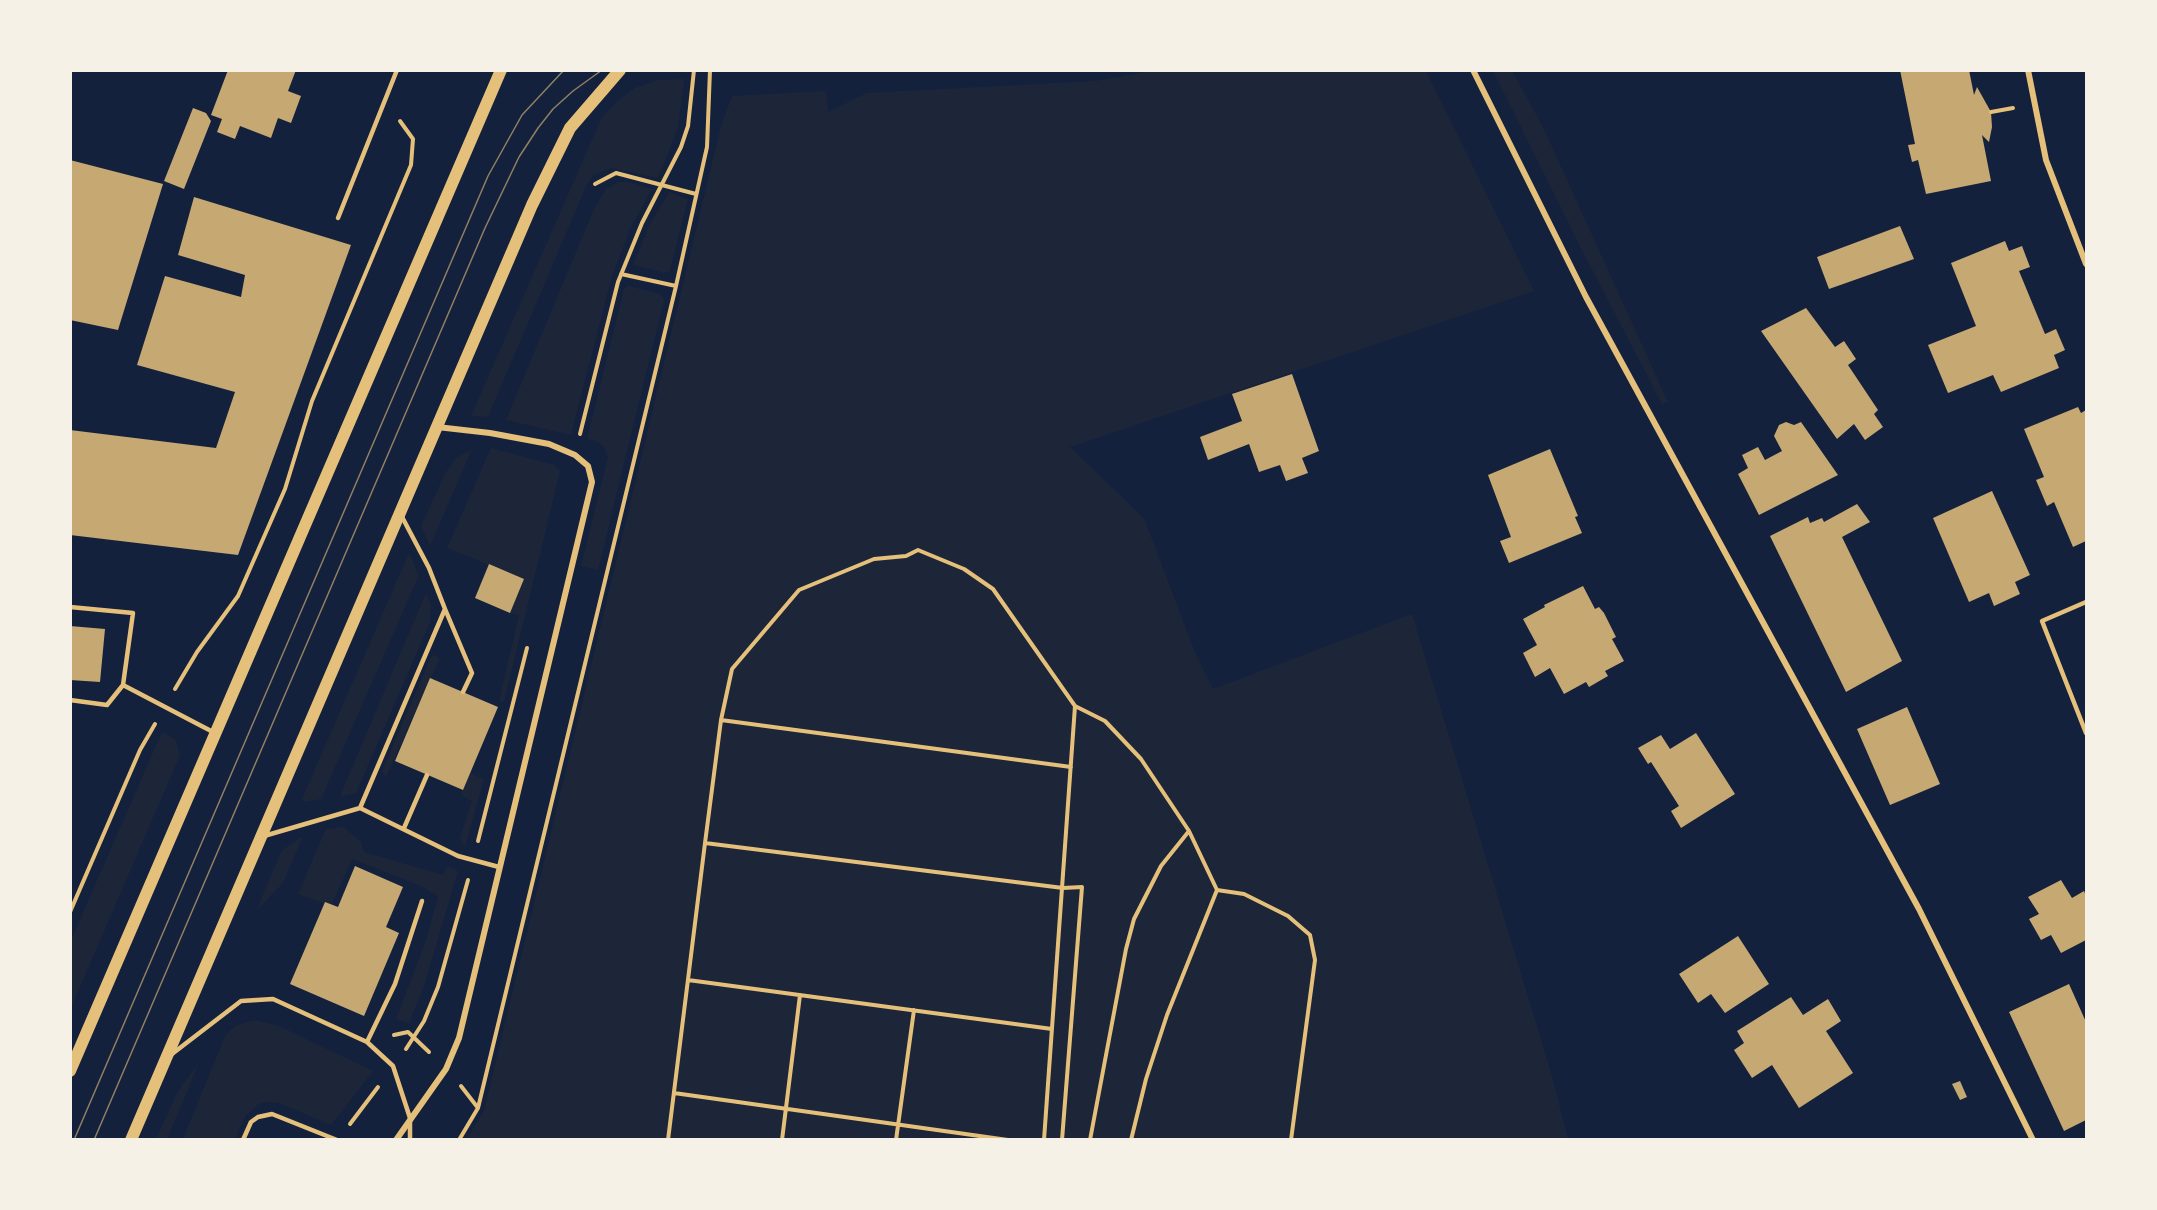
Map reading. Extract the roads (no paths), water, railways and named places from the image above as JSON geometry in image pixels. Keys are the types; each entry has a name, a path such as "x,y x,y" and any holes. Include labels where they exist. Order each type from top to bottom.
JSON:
{"main road":[{"path":"70,1071 501,70"},
{"path":"131,1140 532,205 570,128 621,70"}],"street":[{"path":"1473,70 1586,297 1919,909 2033,1140"},
{"path":"2028,70 2046,160 2086,264"},
{"path":"396,1140 446,1069 459,1038 592,482 588,466 575,455 549,444 490,433 437,427"}],"lane":[{"path":"338,218 397,70"},
{"path":"400,514 429,568 472,673 463,692"},
{"path":"2086,602 2042,621 2086,733"},
{"path":"70,607 133,613 123,685 106,705 70,700"},
{"path":"360,808 445,609"},
{"path":"123,685 217,734"},
{"path":"404,828 427,775"},
{"path":"261,837 360,808 473,862 499,867"},
{"path":"367,1042 395,984 422,901"},
{"path":"165,1060 241,1001 273,999 367,1042 393,1066 410,1118 410,1140"},
{"path":"243,1140 251,1122 258,1117 273,1114 337,1140"}],"tram line":[{"path":"74,1140 488,176 522,115 564,70"},
{"path":"94,1140 485,228 519,157 538,128 553,109 602,70"}]}
